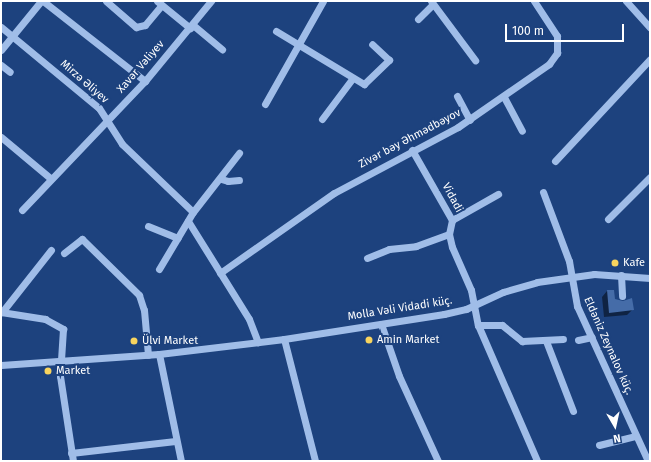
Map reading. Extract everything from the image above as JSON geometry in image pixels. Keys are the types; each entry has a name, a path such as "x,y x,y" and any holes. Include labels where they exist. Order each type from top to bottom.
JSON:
{"street":[{"path":"1,50 42,1 145,81"},
{"path":"106,1 136,27 145,25 160,3 222,49"},
{"name":"Xavər Vəliyev","path":"22,210 50,178 145,81 211,1"},
{"path":"265,104 300,45 323,1"},
{"name":"Zivər bəy Əhmədbəyov","path":"220,273 334,193 470,120 504,98 549,64 557,53 558,45 554,30 534,1"},
{"path":"626,1 650,28"},
{"path":"418,19 432,3 475,60"},
{"name":"Mirzə Əliyev","path":"1,27 99,108 116,138 193,212"},
{"path":"276,31 360,84 367,83 389,63 387,57 372,44"},
{"path":"555,161 650,59"},
{"path":"1,65 10,72"},
{"path":"322,119 352,78"},
{"path":"457,96 470,120"},
{"path":"504,98 522,131"},
{"path":"1,137 50,178"},
{"name":"Vidadi","path":"412,150 452,220 449,234"},
{"path":"159,269 193,212 221,179 239,153"},
{"path":"608,219 650,177"},
{"path":"221,179 228,181 239,180"},
{"name":"Eldəniz Zeynalov küç.","path":"543,192 561,235 574,296 648,461"},
{"path":"452,220 498,194"},
{"path":"188,221 249,319 258,342"},
{"path":"148,226 178,238"},
{"path":"367,258 389,249 416,246 449,234 474,305 478,325 537,461"},
{"path":"64,253 82,239 139,295 144,310 148,355"},
{"path":"51,250 2,312 45,319 60,326 64,334 60,360 62,394 72,457 175,441"},
{"path":"621,275 622,296"},
{"name":"Molla Vəli Vidadi küç.","path":"1,365 159,354 284,339 444,314 474,305 518,286 571,277 621,275 650,278"},
{"path":"478,325 495,323 507,328 522,341 563,339"},
{"path":"381,324 399,376 438,461"},
{"path":"578,340 592,337"},
{"path":"284,339 315,461"},
{"path":"546,341 573,411"},
{"path":"159,354 175,441 181,461"},
{"path":"598,445 636,436"}],"building":[{"path":"607,290 614,290 615,299 623,301 632,298 634,310 609,313"}],"place":[{"name":"Kafe","path":"615,263"},
{"name":"Amin Market","path":"369,340"},
{"name":"Ülvi Market","path":"134,341"},
{"name":"Market","path":"48,371"}]}
